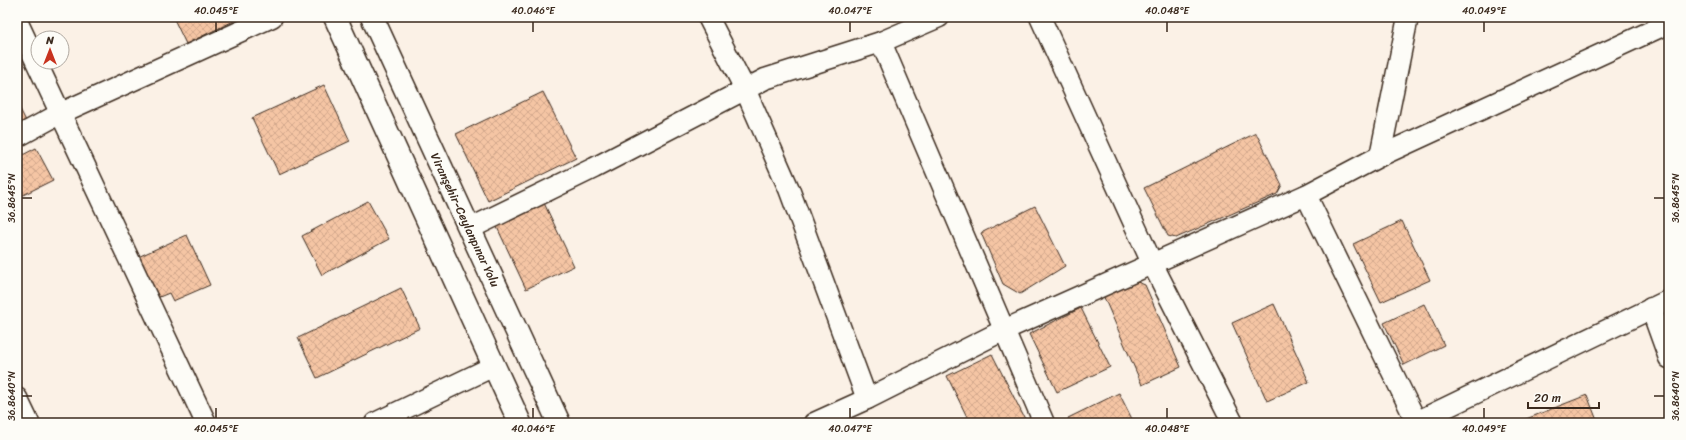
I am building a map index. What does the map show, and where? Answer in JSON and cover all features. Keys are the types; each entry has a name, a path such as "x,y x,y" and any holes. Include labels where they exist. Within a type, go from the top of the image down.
{"main road":[{"path":"335,17 520,423"},
{"name":"Viranşehir-Ceylanpınar Yolu","path":"372,17 559,423"}],"street":[{"path":"17,137 61,113 272,17"},
{"path":"708,17 744,88 789,189 867,400"},
{"path":"469,229 594,168 744,88 765,79 881,42 939,17"},
{"path":"1040,17 1152,263 1233,423"},
{"path":"1380,156 1408,17"},
{"path":"17,21 206,423"},
{"path":"814,423 867,400 1004,330 1306,195 1380,156 1669,23"},
{"path":"881,42 1044,423"},
{"path":"1306,195 1416,423 1669,300"},
{"path":"1651,308 1669,358"},
{"path":"375,423 494,366"},
{"path":"17,398 30,423"}],"building":[{"path":"173,17 242,17 186,44"},
{"path":"324,85 350,141 279,174 252,118"},
{"path":"543,92 576,158 488,201 456,134"},
{"path":"17,103 27,123 17,128"},
{"path":"1256,133 1282,185 1277,194 1176,238 1168,236 1144,188"},
{"path":"36,148 53,180 17,198 17,158"},
{"path":"368,201 389,239 322,275 302,236"},
{"path":"544,203 574,266 526,289 496,225"},
{"path":"1035,206 1065,266 1020,294 1003,284 981,233"},
{"path":"1402,221 1430,280 1381,302 1353,244"},
{"path":"187,235 210,285 173,301 169,293 157,298 138,257"},
{"path":"1135,281 1145,285 1181,367 1142,385 1103,295"},
{"path":"401,288 420,328 317,378 298,338"},
{"path":"1274,304 1309,382 1267,401 1232,323"},
{"path":"1424,304 1444,345 1404,365 1384,323"},
{"path":"1081,308 1110,367 1057,392 1029,334"},
{"path":"992,354 1027,423 970,423 947,376"},
{"path":"1119,393 1134,423 1070,423 1068,418"},
{"path":"1587,395 1598,423 1516,423"},
{"path":"424,420 425,423 416,423"}]}
